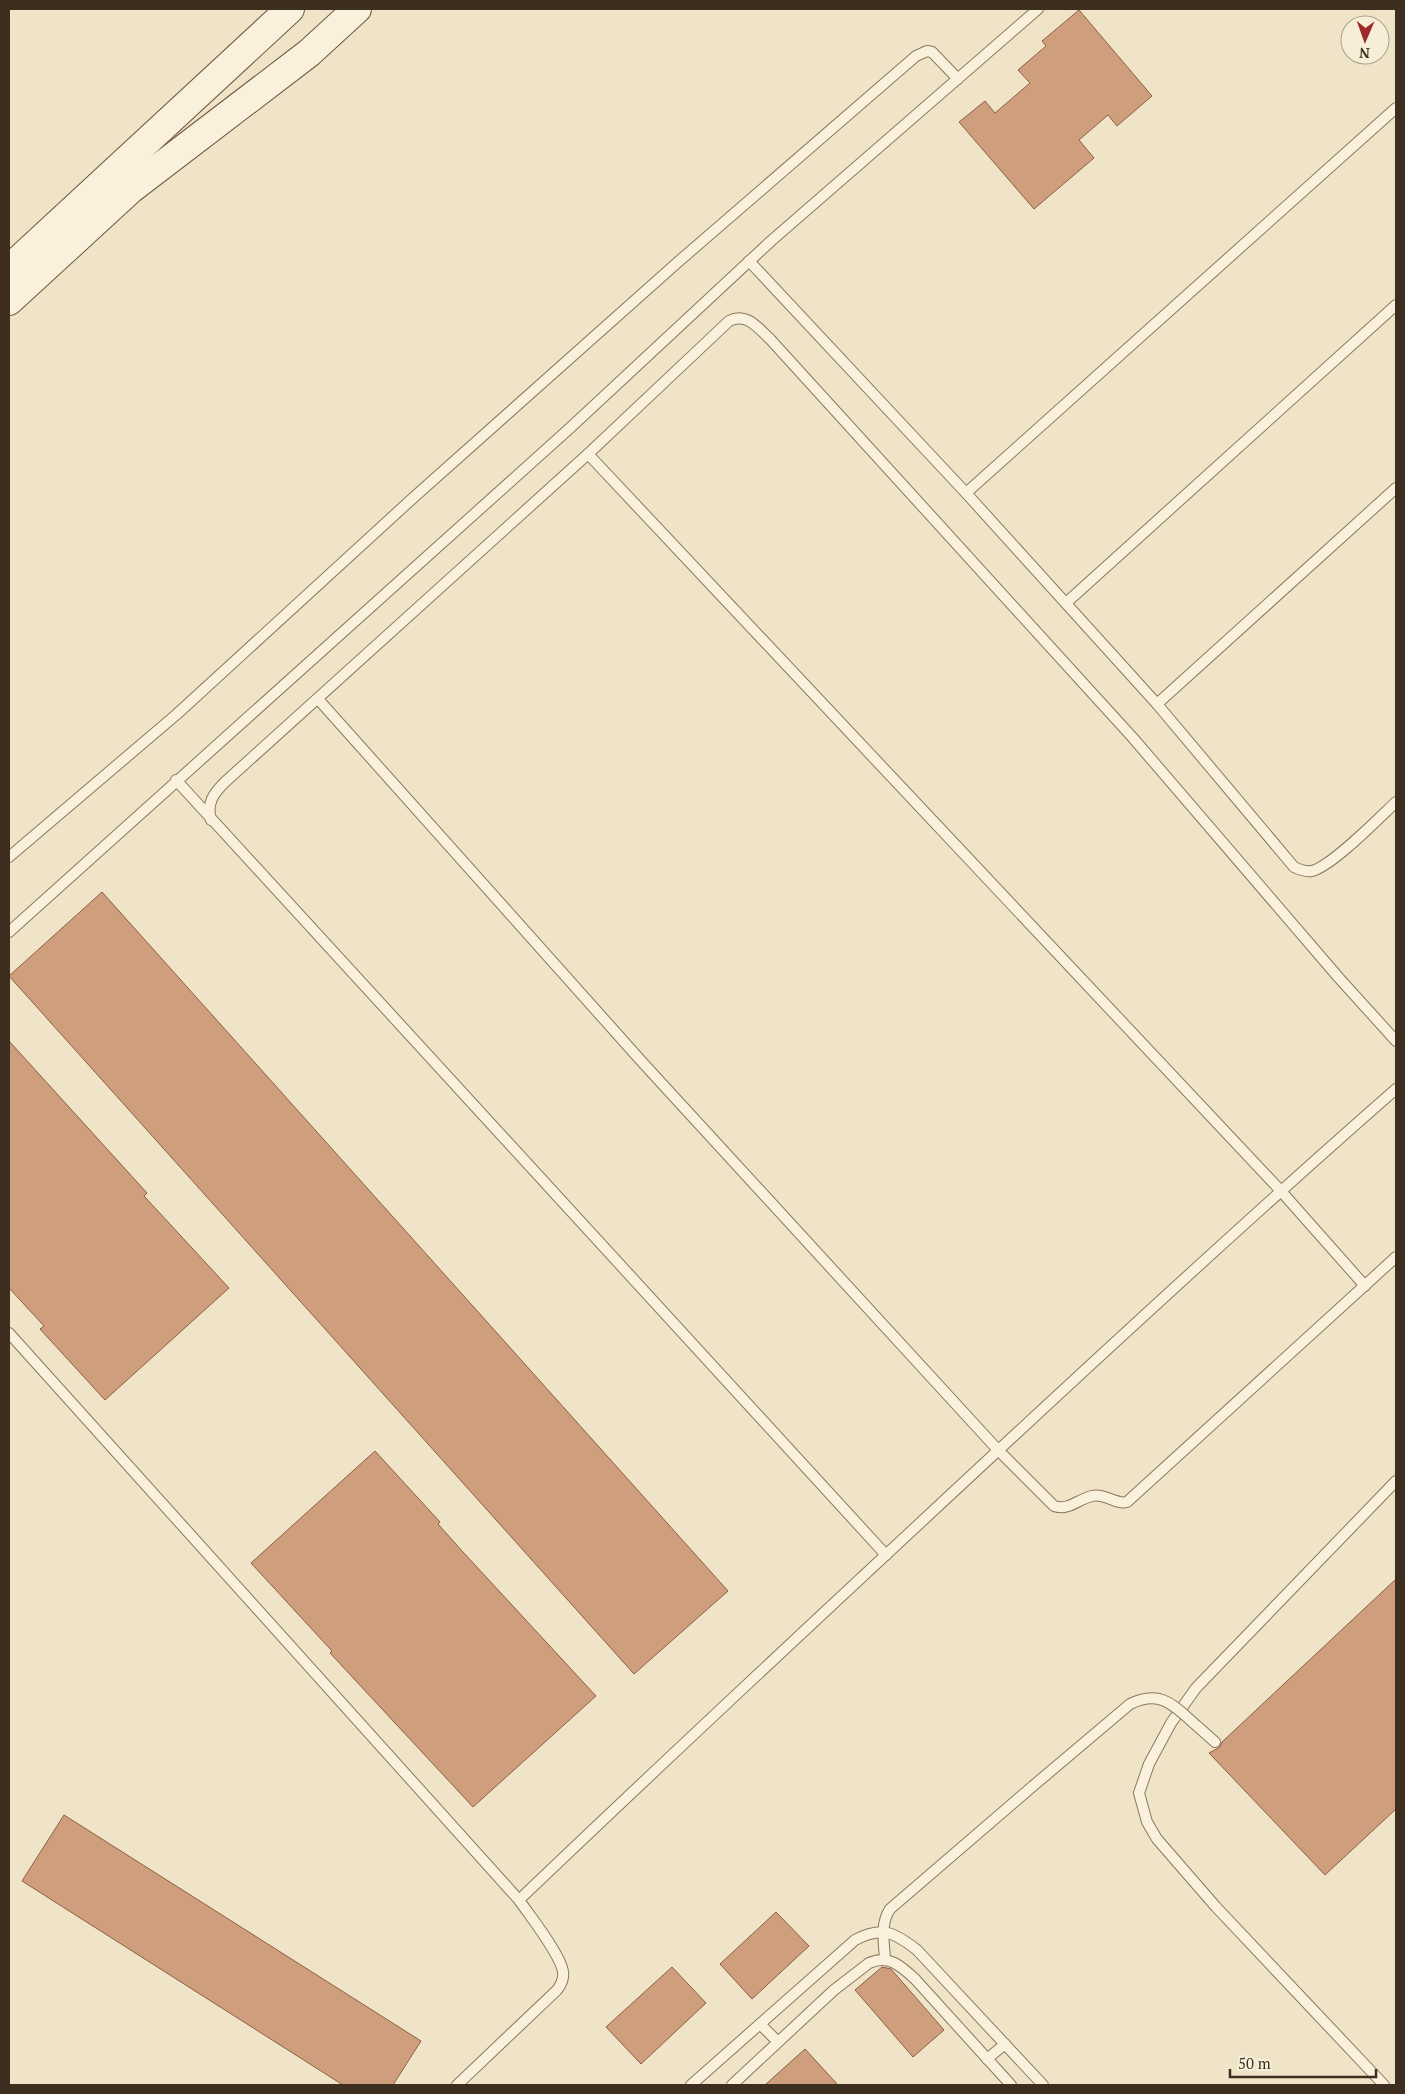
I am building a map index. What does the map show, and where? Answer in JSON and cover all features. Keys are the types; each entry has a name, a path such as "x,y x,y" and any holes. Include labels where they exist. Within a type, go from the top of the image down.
{"street":[{"path":"9,269 290,9"},
{"path":"9,301 131,188 309,53 357,9"}],"lane":[{"path":"9,932 570,428 749,261 1038,9"},
{"path":"9,857 177,714 420,491 671,268 916,56 927,51 932,52 958,79"},
{"path":"966,493 1396,108"},
{"path":"749,261 966,493 1157,704 1294,867 1301,871 1310,871 1328,863 1396,802"},
{"path":"1066,603 1396,305"},
{"path":"211,820 209,812 210,802 217,790 588,454 729,320 742,318 753,323 1133,738 1339,978 1396,1041"},
{"path":"588,454 1280,1190 1364,1286"},
{"path":"1157,704 1396,488"},
{"path":"318,699 643,1063 998,1450 1054,1506 1064,1508 1096,1495 1126,1503 1396,1258"},
{"path":"176,780 886,1555"},
{"path":"519,1900 708,1719 998,1450 1280,1190 1396,1089"},
{"path":"9,1333 519,1900 555,1953 563,1970 562,1984 552,1997 457,2085"},
{"path":"1384,2085 1216,1906 1156,1839 1142,1808 1139,1793 1149,1764 1171,1723 1196,1688 1396,1481"},
{"path":"885,1959 885,1917 890,1909 1130,1704 1142,1698 1151,1697 1166,1700 1214,1742"},
{"path":"691,2085 855,1940 867,1934 884,1932 896,1936 917,1950 1043,2085"},
{"path":"732,2085 834,1990 875,1960 885,1959 900,1965 915,1979 1011,2085"},
{"path":"760,2024 778,2042"},
{"path":"987,2060 1005,2044"}],"building":[{"path":"1079,10 1152,96 1117,126 1108,115 1079,140 1094,158 1034,209 959,122 985,101 995,113 1030,83 1018,70 1046,46 1042,41"},
{"path":"102,892 728,1591 634,1674 9,976"},
{"path":"9,1041 147,1193 144,1196 229,1288 105,1400 40,1329 44,1326 9,1288"},
{"path":"375,1451 440,1522 438,1524 463,1552 596,1696 473,1807 330,1653 332,1651 251,1563"},
{"path":"1396,1579 1396,1809 1325,1875 1209,1753 1220,1747 1222,1742"},
{"path":"64,1815 421,2041 393,2085 343,2085 22,1881"},
{"path":"776,1912 809,1946 752,1999 720,1964"},
{"path":"672,1967 706,2003 641,2064 606,2027"},
{"path":"882,1967 891,1969 944,2030 913,2057 855,1990"},
{"path":"805,2049 838,2085 765,2085"}]}
